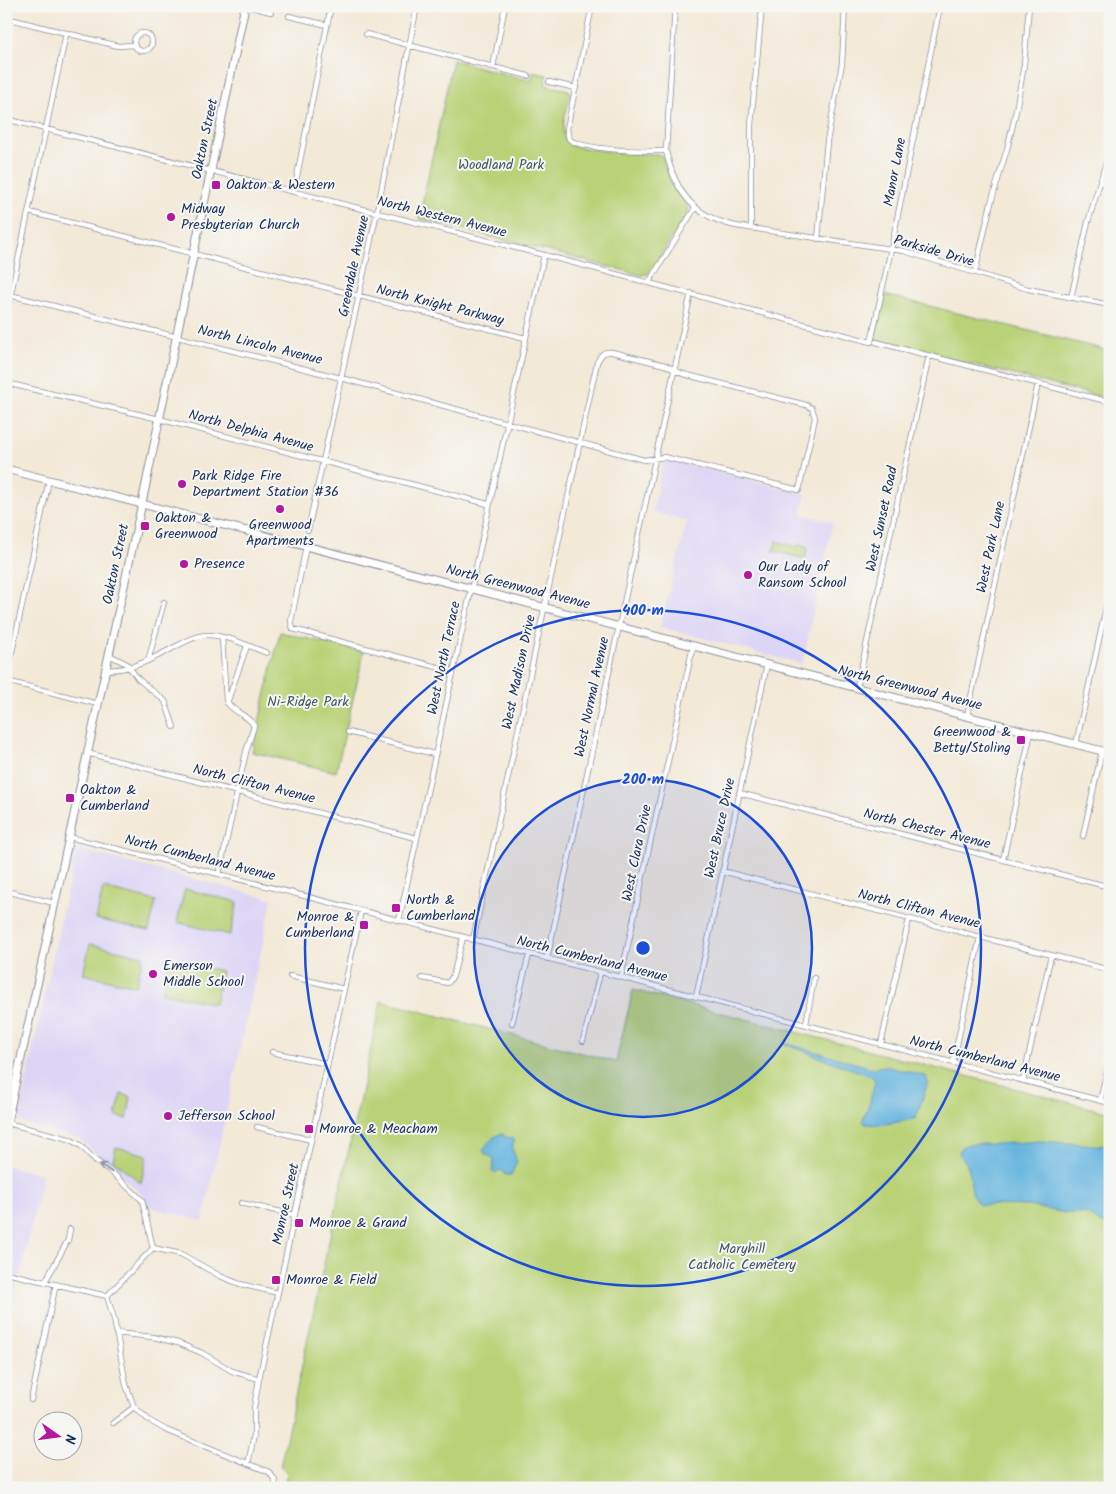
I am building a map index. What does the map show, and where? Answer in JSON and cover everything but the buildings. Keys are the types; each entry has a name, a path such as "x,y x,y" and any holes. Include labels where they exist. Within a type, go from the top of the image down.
{"main road":[{"name":"Oakton Street","path":"7,1125 142,503 246,6"},
{"name":"North Greenwood Avenue","path":"6,469 1106,752"}],"street":[{"path":"246,6 270,12"},
{"path":"294,191 331,6"},
{"name":"Greendale Avenue","path":"308,530 377,212 417,6"},
{"path":"493,67 505,6"},
{"path":"592,6 568,129 569,139 576,143 598,147 630,151 666,152"},
{"name":"Parkside Drive","path":"675,6 666,152 674,180 685,197 705,215 720,222 751,228 912,253 1028,289 1110,304"},
{"path":"751,228 751,125 762,6"},
{"path":"818,239 828,141 842,64 845,6"},
{"name":"Manor Lane","path":"874,342 940,6"},
{"path":"975,274 990,203 1007,150 1015,116 1024,66 1030,6"},
{"path":"288,16 327,25"},
{"path":"6,18 118,46 134,45 140,51 146,50 152,44 146,34 138,35 134,39 134,45"},
{"path":"6,317 8,294 29,212 66,34"},
{"path":"366,34 528,76"},
{"path":"549,82 576,88"},
{"name":"North Western Avenue","path":"6,119 544,254 874,342 1110,402"},
{"path":"1071,298 1088,222 1110,149"},
{"path":"649,282 696,208"},
{"name":"North Knight Parkway","path":"29,212 525,338"},
{"name":"West North Terrace","path":"399,921 488,504 544,254"},
{"name":"West Normal Avenue","path":"547,959 691,293"},
{"name":"North Lincoln Avenue","path":"8,294 341,378 644,460 664,457 799,490 815,418 812,408 674,370"},
{"name":"West Madison Drive","path":"473,940 597,362 604,353 612,352 674,370"},
{"name":"West Sunset Road","path":"857,688 929,356"},
{"name":"North Delphia Avenue","path":"6,383 159,419 488,504"},
{"name":"West Park Lane","path":"967,716 1038,384"},
{"path":"49,480 6,680 98,704"},
{"path":"306,546 290,620 292,627 298,631 452,671"},
{"path":"1076,744 1110,590"},
{"path":"148,661 164,602"},
{"path":"105,670 123,670 148,661 196,637 209,635 267,653"},
{"path":"218,874 246,752 254,726 252,722 231,708 227,703 222,638"},
{"path":"227,703 247,646"},
{"name":"West Clara Drive","path":"621,977 694,646"},
{"path":"108,655 124,662 138,679 165,701 174,727"},
{"name":"West Bruce Drive","path":"696,997 767,664"},
{"path":"348,732 434,754"},
{"path":"1003,860 1031,732"},
{"path":"1083,836 1106,752"},
{"name":"North Clifton Avenue","path":"87,753 416,838"},
{"name":"North Chester Avenue","path":"739,793 1110,887"},
{"name":"North Cumberland Avenue","path":"69,837 1110,1103"},
{"name":"North Clifton Avenue","path":"722,871 1110,970"},
{"path":"6,891 54,903"},
{"name":"Monroe Street","path":"248,1464 253,1441 254,1408 361,911"},
{"path":"881,1044 909,919"},
{"path":"953,1063 980,937"},
{"path":"422,978 448,983 453,976 463,938"},
{"path":"512,1023 529,955"},
{"path":"1023,1081 1051,955"},
{"path":"583,1041 600,972"},
{"path":"290,976 344,989"},
{"path":"806,1024 814,978"},
{"path":"272,1052 327,1064"},
{"path":"1100,1101 1110,1058"},
{"path":"6,1082 16,1084"},
{"path":"7,1125 75,1142 124,1183 142,1200 153,1248"},
{"path":"257,1127 311,1140"},
{"path":"241,1202 295,1215"},
{"path":"45,1282 68,1240 70,1229"},
{"path":"153,1248 181,1254 220,1276 240,1284 278,1293"},
{"path":"108,1296 153,1248"},
{"path":"6,1273 108,1296"},
{"path":"30,1400 56,1284"},
{"path":"108,1296 126,1385 134,1408 150,1421 166,1430 269,1472 275,1480 276,1488"},
{"path":"116,1333 153,1336 178,1343 202,1353 232,1371 260,1379"},
{"path":"113,1423 134,1408"}],"shaded area":[{"name":"Our Lady of Ransom School","path":"670,460 806,494 801,514 833,522 802,664 660,627 687,521 652,512 663,464"},
{"name":"Emerson Middle School","path":"76,849 272,899 203,1221 149,1207 142,1194 78,1138 25,1124 18,1119"},
{"path":"6,1166 43,1174 8,1325 6,1325"}],"green space":[{"name":"Woodland Park","path":"453,60 531,81 533,72 547,75 545,85 569,90 570,96 564,130 567,142 572,146 618,153 657,154 662,156 671,183 689,208 688,213 648,274 641,275 419,218"},
{"path":"885,295 1110,351 1110,399 875,340"},
{"path":"776,541 798,547 799,544 808,547 805,559 774,551"},
{"name":"Ni-Ridge Park","path":"280,632 364,652 336,772 252,752"},
{"path":"103,888 156,901 149,931 96,919"},
{"path":"185,889 238,902 230,935 177,922"},
{"path":"90,944 143,956 136,986 83,974"},
{"path":"169,960 222,971 215,1004 162,993"},
{"name":"Maryhill Catholic Cemetery","path":"633,990 1110,1113 1110,1488 284,1488 287,1472 280,1467 381,1001 616,1062"},
{"path":"121,1094 131,1097 127,1119 116,1116"},
{"path":"116,1147 147,1155 141,1183 113,1160"}],"water":[{"path":"785,1043 872,1068 884,1066 926,1076 928,1082 916,1118 879,1125 865,1124 863,1120 875,1081 873,1077"},
{"path":"500,1134 512,1138 514,1141 512,1148 517,1162 511,1175 505,1175 500,1170 495,1173 492,1172 494,1161 483,1150 493,1138"},
{"path":"1041,1141 1110,1147 1110,1226 1081,1213 1065,1213 1029,1206 980,1205 976,1202 972,1193 968,1167 959,1153 961,1147 969,1144"}],"place":[{"name":"Oakton & Western","path":"216,185"},
{"name":"Midway Presbyterian Church","path":"171,217"},
{"name":"Park Ridge Fire Department Station #36","path":"182,484"},
{"name":"Greenwood Apartments","path":"280,509"},
{"name":"Oakton & Greenwood","path":"145,526"},
{"name":"Presence","path":"184,564"},
{"name":"Our Lady of Ransom School","path":"748,575"},
{"name":"Greenwood & Betty/Stoling","path":"1021,740"},
{"name":"Oakton & Cumberland","path":"70,798"},
{"name":"North & Cumberland","path":"396,908"},
{"name":"Monroe & Cumberland","path":"364,925"},
{"name":"Emerson Middle School","path":"153,974"},
{"name":"Jefferson School","path":"168,1116"},
{"name":"Monroe & Meacham","path":"309,1129"},
{"name":"Monroe & Grand","path":"299,1223"},
{"name":"Monroe & Field","path":"276,1280"}]}
